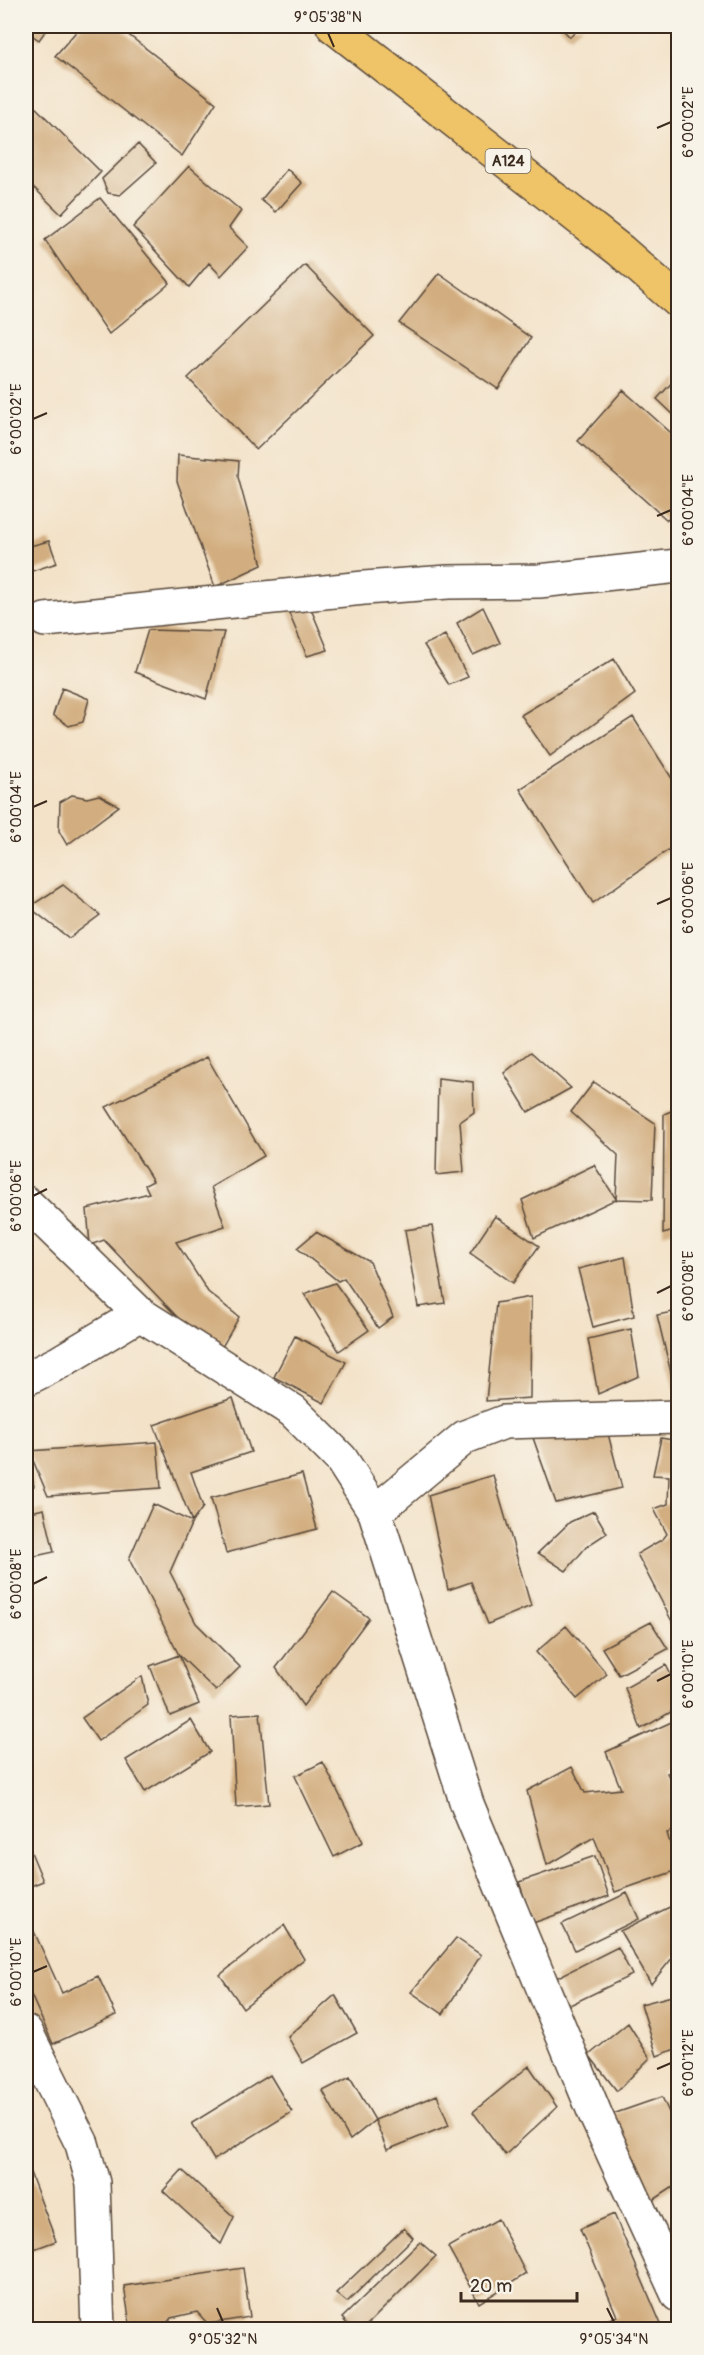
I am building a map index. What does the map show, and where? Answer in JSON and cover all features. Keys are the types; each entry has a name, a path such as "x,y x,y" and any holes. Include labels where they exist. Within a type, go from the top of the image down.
{"highway":[{"name":"A124","path":"333,26 603,236 678,301"}],"street":[{"path":"45,620 364,588 448,582 539,581 678,566"},
{"path":"26,1203 140,1314 293,1411 341,1459 375,1512 468,1804 596,2116 678,2295"},
{"path":"26,1378 60,1362 140,1314"},
{"path":"375,1512 465,1437 504,1422 678,1418"},
{"path":"26,2032 82,2144 93,2183 99,2330"}],"building":[{"path":"26,26 49,26 39,40 26,31"},
{"path":"81,26 117,26 216,103 182,156 55,56"},
{"path":"559,26 582,26 570,37"},
{"path":"26,98 101,172 61,214 26,180"},
{"path":"138,144 156,163 120,195 108,193 102,179"},
{"path":"189,166 241,211 229,228 248,247 221,276 209,263 189,287 133,227"},
{"path":"287,169 302,183 276,212 261,200"},
{"path":"100,198 170,283 109,334 45,240"},
{"path":"305,265 374,336 256,450 188,378"},
{"path":"439,273 531,338 498,389 399,323"},
{"path":"678,376 678,419 657,399"},
{"path":"623,390 678,439 678,507 667,520 578,441"},
{"path":"178,455 239,461 238,477 262,565 215,587 177,481"},
{"path":"49,541 57,563 26,573 26,547"},
{"path":"483,607 500,643 473,655 457,623"},
{"path":"311,609 328,650 307,656 288,611"},
{"path":"148,630 224,632 206,699 135,672"},
{"path":"445,635 468,677 449,685 424,645"},
{"path":"614,659 635,694 550,756 521,715"},
{"path":"62,688 89,699 83,722 69,726 53,715"},
{"path":"633,717 678,788 678,843 593,903 520,789"},
{"path":"72,795 87,798 99,795 119,806 67,845 59,831 60,802"},
{"path":"63,885 100,915 69,938 29,907"},
{"path":"531,1052 571,1088 528,1112 504,1073"},
{"path":"207,1057 264,1156 211,1187 225,1226 176,1242 208,1292 239,1317 222,1347 182,1322 104,1240 90,1245 87,1209 149,1193 145,1185 153,1181 106,1107"},
{"path":"438,1078 473,1082 474,1112 460,1122 464,1172 436,1175"},
{"path":"594,1082 655,1123 652,1200 616,1199 618,1155 571,1112"},
{"path":"678,1108 678,1230 663,1234 664,1114"},
{"path":"594,1165 616,1199 534,1238 522,1200"},
{"path":"495,1216 539,1246 513,1283 470,1253"},
{"path":"432,1226 445,1303 418,1307 405,1230"},
{"path":"316,1232 370,1262 393,1317 378,1328 344,1278 338,1281 297,1248"},
{"path":"625,1257 634,1316 593,1327 578,1269"},
{"path":"335,1283 369,1330 339,1351 304,1294"},
{"path":"531,1297 530,1398 486,1401 496,1303"},
{"path":"678,1311 678,1402 657,1315"},
{"path":"631,1329 639,1376 598,1394 588,1339"},
{"path":"295,1336 346,1362 324,1403 274,1377"},
{"path":"233,1398 251,1452 191,1472 203,1507 192,1522 154,1425"},
{"path":"605,1422 622,1488 556,1503 531,1432"},
{"path":"661,1438 678,1441 678,1633 637,1554 663,1539 667,1534 654,1509 668,1504 669,1476 653,1475"},
{"path":"157,1442 161,1488 48,1496 29,1451"},
{"path":"26,1458 34,1486 26,1488"},
{"path":"302,1474 317,1529 226,1553 211,1498"},
{"path":"493,1475 531,1606 488,1624 471,1582 448,1590 428,1495"},
{"path":"153,1504 192,1522 170,1572 196,1623 240,1667 216,1691 179,1655 129,1559"},
{"path":"44,1509 54,1552 26,1558 26,1513"},
{"path":"594,1511 607,1533 587,1546 566,1571 538,1553 570,1522"},
{"path":"333,1592 369,1618 303,1706 276,1668"},
{"path":"651,1622 668,1649 619,1675 602,1648"},
{"path":"566,1626 607,1674 577,1699 536,1652"},
{"path":"179,1655 199,1704 170,1716 150,1666"},
{"path":"666,1665 678,1689 678,1708 641,1729 625,1688"},
{"path":"142,1676 148,1705 98,1741 82,1718"},
{"path":"260,1713 269,1804 236,1807 231,1715"},
{"path":"678,1719 678,1768 667,1773 678,1794 678,1830 667,1833 678,1870 615,1892 594,1837 547,1865 527,1791 572,1767 585,1793 621,1789 606,1752"},
{"path":"191,1720 210,1752 145,1792 126,1760"},
{"path":"323,1762 363,1842 334,1857 295,1776"},
{"path":"26,1840 43,1881 26,1888"},
{"path":"595,1856 609,1896 533,1923 519,1882"},
{"path":"627,1893 639,1919 575,1950 562,1924"},
{"path":"678,1903 678,1951 651,1984 620,1931"},
{"path":"26,1914 62,1993 98,1976 116,2015 53,2044 26,1984"},
{"path":"284,1925 304,1959 243,2008 220,1975"},
{"path":"456,1938 481,1955 443,2014 411,1992"},
{"path":"618,1947 632,1975 570,2005 556,1978"},
{"path":"335,1995 357,2033 303,2063 288,2037"},
{"path":"676,1995 678,2000 678,2048 657,2056 641,2004"},
{"path":"628,2023 650,2058 617,2091 589,2055"},
{"path":"529,2066 557,2107 505,2155 473,2112"},
{"path":"270,2075 292,2112 214,2160 192,2123"},
{"path":"350,2077 375,2120 350,2140 323,2091"},
{"path":"437,2095 449,2125 387,2150 375,2120"},
{"path":"662,2097 678,2132 678,2184 649,2203 613,2114"},
{"path":"26,2162 56,2241 26,2252"},
{"path":"182,2170 234,2217 221,2244 163,2191"},
{"path":"614,2214 663,2329 585,2329 617,2316 580,2229"},
{"path":"498,2219 526,2274 479,2303 448,2247"},
{"path":"404,2228 413,2238 347,2302 336,2293"},
{"path":"420,2242 436,2256 362,2330 353,2330 342,2318"},
{"path":"243,2268 250,2317 208,2324 197,2312 171,2318 161,2330 131,2330 124,2286"}]}
